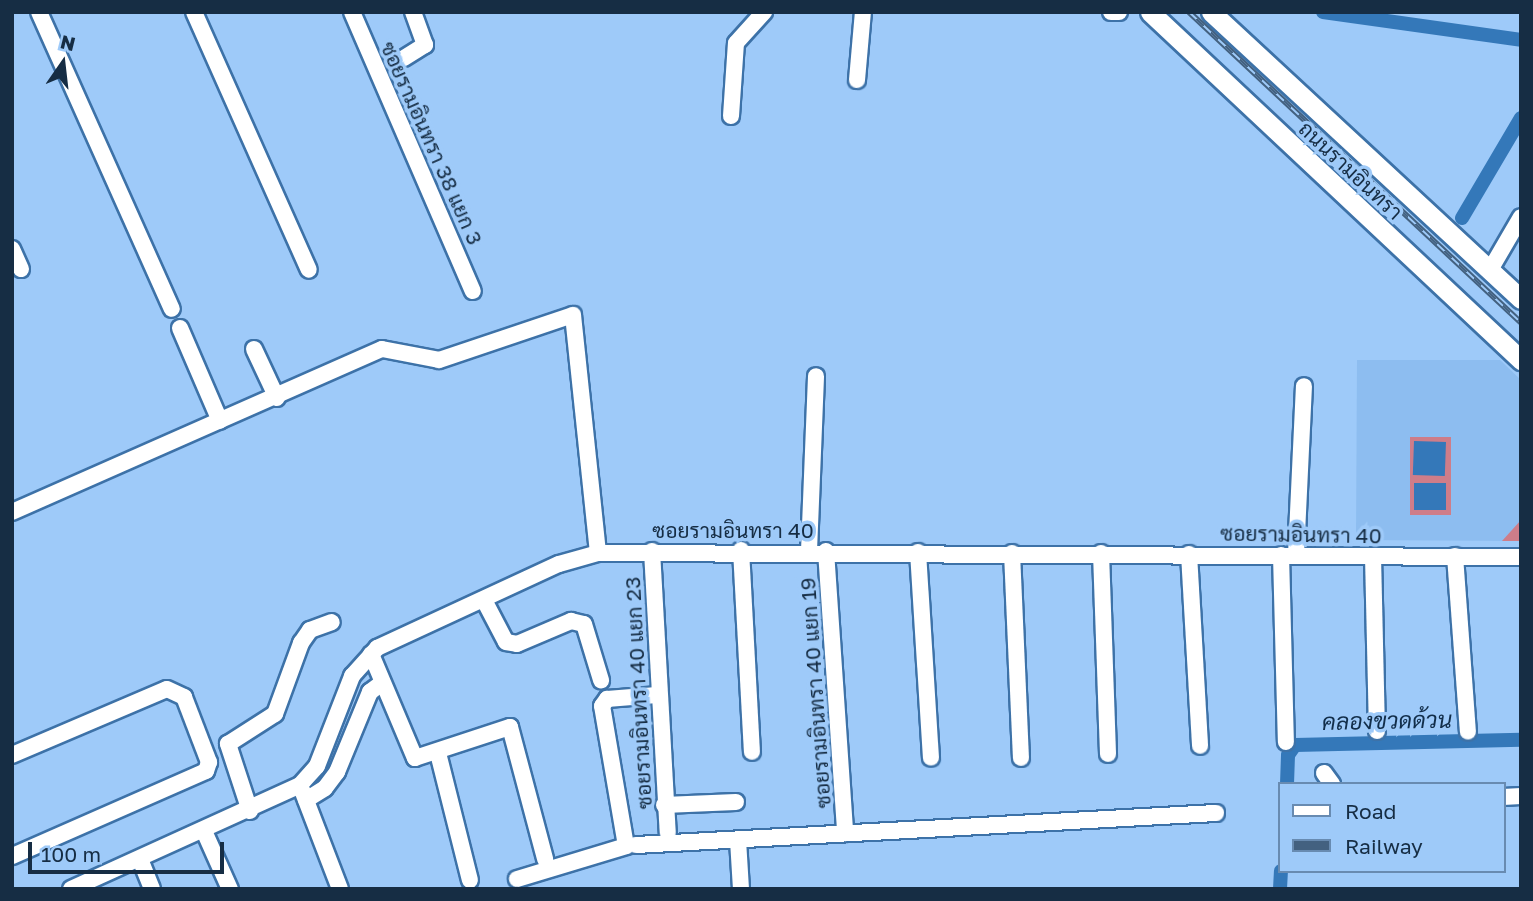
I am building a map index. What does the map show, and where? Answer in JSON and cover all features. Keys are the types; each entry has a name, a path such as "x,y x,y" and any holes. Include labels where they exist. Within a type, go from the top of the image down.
{"main road":[{"name":"ถนนรามอินทรา","path":"1150,12 1521,360"},
{"name":"ถนนรามอินทรา","path":"1212,12 1521,299"}],"street":[{"path":"39,12 172,309"},
{"path":"194,12 309,270"},
{"name":"ซอยรามอินทรา 38 แยก 3","path":"352,12 473,290"},
{"path":"404,58 425,45 414,12"},
{"path":"731,116 736,43 764,12"},
{"path":"857,80 863,12"},
{"path":"1111,12 1119,12"},
{"path":"1490,270 1521,217"},
{"path":"12,248 21,269"},
{"path":"12,512 277,398 382,349 439,360 573,314 598,553"},
{"path":"180,328 220,421"},
{"path":"254,349 277,398"},
{"path":"809,551 816,376"},
{"path":"1286,743 1288,555 1304,386"},
{"path":"741,550 752,752"},
{"name":"ซอยรามอินทรา 40","path":"71,889 250,811 300,785 317,766 352,676 371,654 559,564 598,553 741,550 1521,557"},
{"name":"ซอยรามอินทรา 40 แยก 23","path":"652,551 657,695 668,833"},
{"name":"ซอยรามอินทรา 40 แยก 19","path":"827,551 845,833"},
{"path":"918,552 932,758"},
{"path":"1012,552 1021,758"},
{"path":"1101,553 1108,754"},
{"path":"1189,554 1200,746"},
{"path":"1373,556 1377,731"},
{"path":"1455,556 1468,732"},
{"path":"484,600 506,642 517,643 571,621 584,624 601,680"},
{"path":"250,811 228,744 275,714 301,643 310,630 332,622"},
{"path":"371,654 415,758 438,753 510,727 545,859"},
{"path":"306,800 325,788 337,772 370,692 382,683"},
{"path":"12,755 167,689 184,697 209,762 206,771 12,856"},
{"path":"517,879 626,846 603,706 607,699 657,695"},
{"path":"438,753 470,880"},
{"path":"300,785 340,889"},
{"path":"664,805 736,802"},
{"path":"636,845 1216,813"},
{"path":"204,831 230,889"},
{"path":"738,840 741,889"},
{"path":"140,859 152,889"}],"shaded area":[{"path":"1357,360 1500,360 1521,380 1521,541 1356,540"},
{"path":"1410,437 1451,437 1451,515 1410,515"},
{"path":"1414,441 1446,442 1445,476 1413,475"},
{"path":"1414,483 1446,483 1446,510 1414,510"},
{"path":"1521,520 1521,541 1502,541"}],"waterway":[{"path":"1323,12 1521,40"},
{"path":"1462,218 1521,118"},
{"name":"คลองขวดด้วน","path":"1287,782 1288,755 1295,745 1521,740"},
{"name":"คลองขวดด้วน","path":"1280,889 1281,873"}],"railway":[{"path":"1189,12 1521,323"}]}
